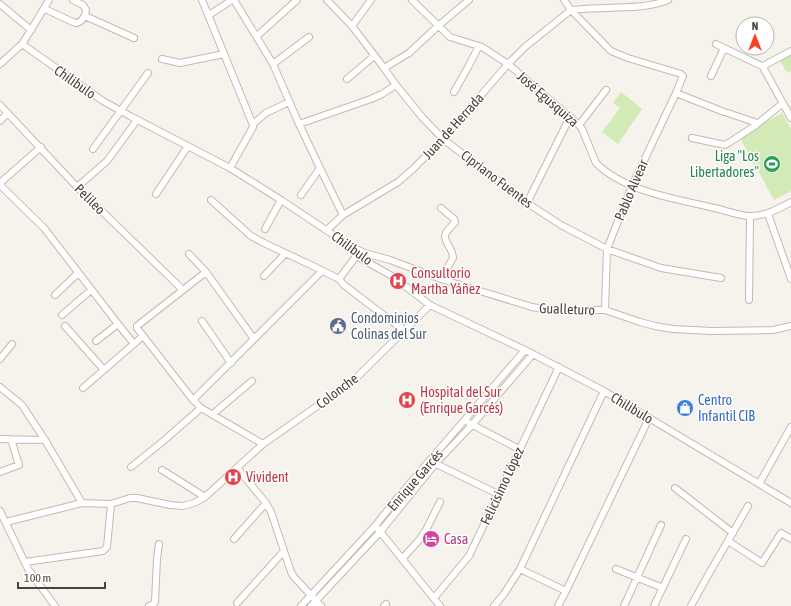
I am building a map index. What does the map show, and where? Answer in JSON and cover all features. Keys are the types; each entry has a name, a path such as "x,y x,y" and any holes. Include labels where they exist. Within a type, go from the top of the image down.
{"street":[{"path":"0,64 22,44 45,9 49,0"},
{"path":"45,9 75,23 80,22 85,16 86,11 84,6 73,0"},
{"path":"202,0 253,124"},
{"path":"209,15 233,0 257,36 273,64 299,124 343,215"},
{"path":"257,36 297,0"},
{"name":"Cipriano Fuentes","path":"327,0 352,26 422,117 444,138 526,203 561,225 607,249 661,268 721,278"},
{"path":"352,26 371,0"},
{"name":"José Egusquiza","path":"412,0 452,38 479,46 508,64 579,124 596,163 612,175 632,186 649,192 750,217 768,214 791,202"},
{"path":"564,0 571,10 634,7 660,3 668,0"},
{"path":"384,68 410,53 466,1"},
{"path":"0,4 32,30"},
{"name":"Juan de Herrada","path":"327,230 343,215 398,182 414,169 444,138 508,64 525,47 571,10"},
{"name":"Pablo Alvear","path":"571,10 611,51 628,58 681,74 683,76 676,94 632,186 607,249 605,310"},
{"path":"85,16 134,38"},
{"path":"273,64 309,37"},
{"name":"Chilibulo","path":"22,44 102,101 230,168 281,200 350,246 353,252 357,255 392,276 430,305 525,350 604,391 791,503"},
{"path":"716,44 764,68 791,118"},
{"path":"454,92 479,46"},
{"path":"711,76 724,48"},
{"path":"764,68 765,65 791,51"},
{"path":"162,59 180,63 224,54"},
{"path":"348,79 374,56"},
{"path":"93,149 148,73"},
{"path":"299,124 371,99 396,85"},
{"path":"579,124 606,90"},
{"path":"676,94 757,123"},
{"path":"230,168 253,127 253,124 266,113 289,102"},
{"path":"692,138 725,145 783,103"},
{"name":"Pelileo","path":"0,105 77,187 183,290"},
{"path":"0,121 8,113"},
{"path":"526,203 570,117"},
{"path":"77,187 107,161 137,120"},
{"path":"156,194 188,146"},
{"path":"41,147 0,184 44,228 134,344"},
{"path":"301,194 320,168"},
{"path":"211,200 251,236 339,279 378,312 404,330"},
{"path":"265,229 281,200"},
{"path":"441,208 452,216 455,222 446,233 445,237 454,258 441,279"},
{"path":"768,214 791,279"},
{"path":"749,300 750,217"},
{"name":"Gualleturo","path":"350,246 365,253 390,260 441,279 532,307 550,310 605,310 645,324 673,329 712,332 773,330 791,326"},
{"path":"189,254 206,272 254,339"},
{"path":"264,276 286,254"},
{"path":"339,279 357,255"},
{"path":"194,400 322,271"},
{"path":"206,272 137,328 201,408 263,444"},
{"path":"54,295 78,273"},
{"path":"62,315 91,290"},
{"name":"Colonche","path":"6,522 82,503 111,504 130,498 182,506 194,503 204,497 263,444 353,381 430,305"},
{"path":"202,321 230,363"},
{"path":"96,341 118,324"},
{"path":"65,326 104,370"},
{"path":"83,388 144,336"},
{"path":"0,359 12,344"},
{"name":"Enrique Garcés","path":"311,606 380,532 465,421 525,350"},
{"name":"Enrique Garcés","path":"301,606 376,526 399,496 472,425 533,354"},
{"name":"Felicísimo López","path":"434,598 469,556 559,367"},
{"path":"213,414 252,381"},
{"path":"0,387 22,405 45,440 82,503"},
{"path":"494,606 504,594 520,569 604,391"},
{"path":"131,467 201,408"},
{"path":"558,606 649,418"},
{"path":"465,421 519,449"},
{"path":"760,484 791,427"},
{"path":"0,439 45,440"},
{"path":"0,472 19,465 11,439"},
{"path":"433,462 498,494"},
{"path":"237,468 266,503 271,512 294,577 321,606"},
{"path":"162,470 204,497"},
{"path":"675,488 733,532"},
{"path":"402,559 420,539 432,521 440,502"},
{"path":"234,539 266,503"},
{"path":"24,562 105,549 107,547 111,504"},
{"path":"691,606 748,506"},
{"path":"0,511 28,569 55,606"},
{"path":"624,606 661,525"},
{"path":"376,526 440,606"},
{"path":"728,541 762,563 781,533 791,539"},
{"path":"654,606 686,539"},
{"path":"148,606 153,605 155,602 159,544"},
{"path":"237,603 284,551"},
{"path":"520,569 566,591"},
{"path":"616,569 663,588"}],"green space":[{"path":"791,54 791,71 787,73 780,61"},
{"path":"621,92 642,109 618,144 602,132 620,108 613,103"},
{"name":"Liga \"Los Libertadores\"","path":"782,113 791,129 791,191 774,200 739,136"}],"place":[{"name":"Liga \"Los Libertadores\"","path":"772,164"},
{"name":"Consultorio Martha Yáñez","path":"398,281"},
{"name":"Condominios Colinas del Sur","path":"338,326"},
{"name":"Hospital del Sur (Enrique Garcés)","path":"407,400"},
{"name":"Centro Infantil CIB","path":"685,408"},
{"name":"Vivident","path":"233,477"},
{"name":"Casa","path":"431,539"}]}
